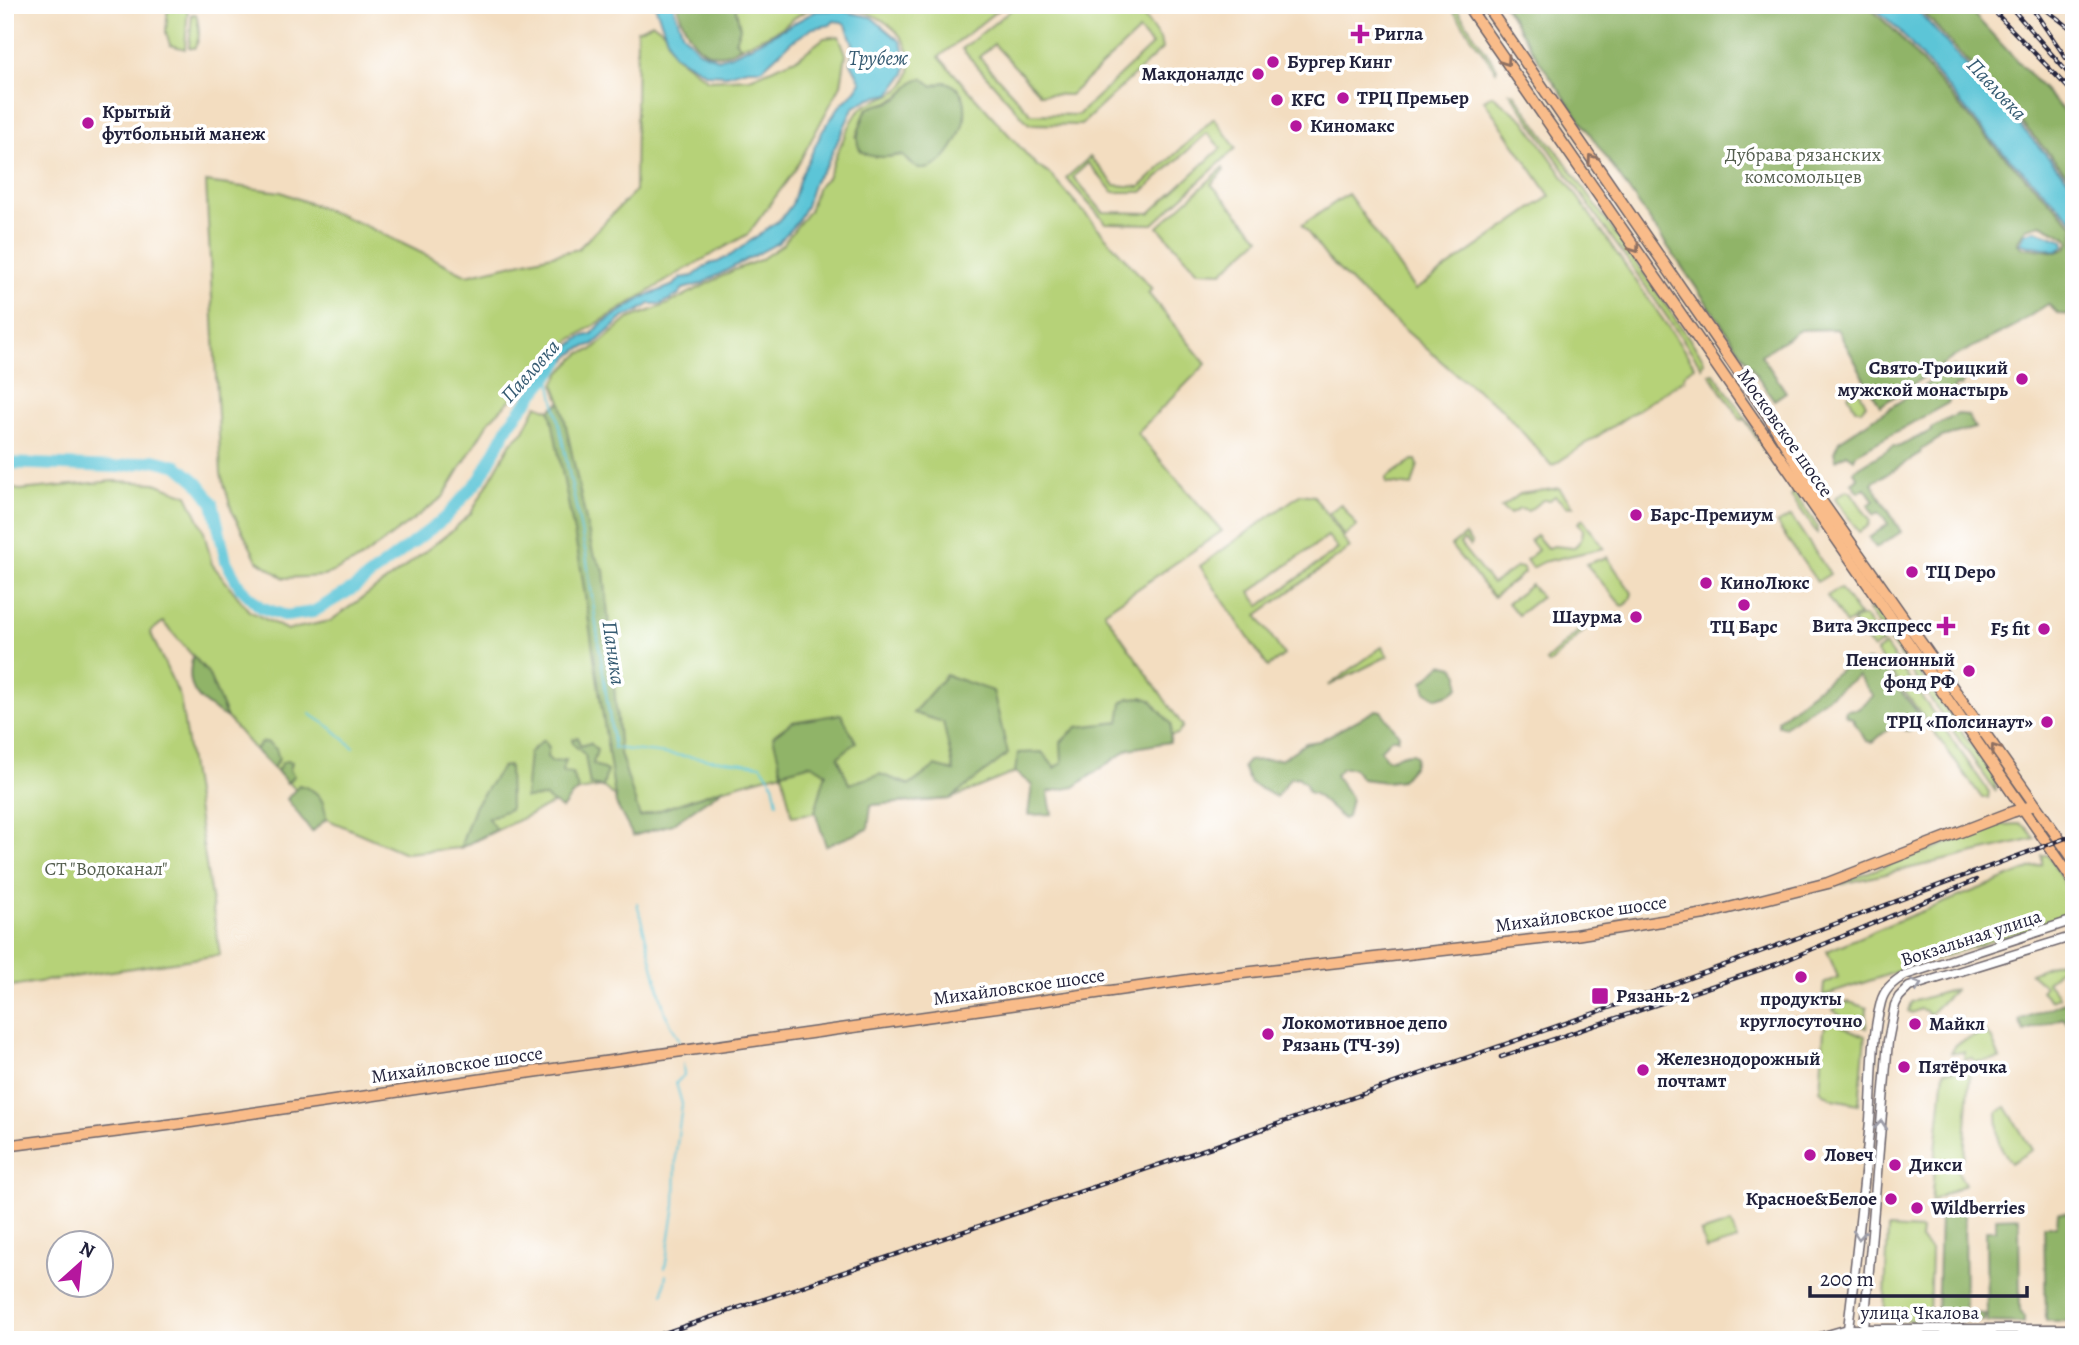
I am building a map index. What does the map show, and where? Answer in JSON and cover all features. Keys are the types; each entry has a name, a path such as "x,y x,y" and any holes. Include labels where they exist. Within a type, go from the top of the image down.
{"main road":[{"name":"Московское шоссе","path":"1467,5 1799,478 2074,860"},
{"name":"Московское шоссе","path":"1486,5 1751,390 1799,478 2074,882"},
{"name":"Михайловское шоссе","path":"5,1146 1225,975 1575,935 1705,914 1828,883 2035,805"}],"street":[{"name":"Вокзальная улица","path":"1848,1329 1881,1001 1896,980 1905,975 2074,920"},
{"name":"Вокзальная улица","path":"1864,1329 1888,1041 1899,997 1909,987 2074,936"},
{"name":"улица Чкалова","path":"1810,1340 1848,1329 2074,1329"}],"green space":[{"path":"168,5 178,9 188,5 185,49 170,45 166,32"},
{"path":"677,5 735,5 740,28 735,41 741,47 725,54 706,52 692,40"},
{"name":"СТ \"Водоканал\"","path":"735,5 1004,5 939,57 1036,165 1051,175 1152,289 1148,293 1206,364 1137,433 1222,531 1104,612 1183,726 1178,734 1136,742 1067,771 1043,761 950,799 871,805 792,816 782,772 640,817 603,787 579,791 460,848 405,853 326,819 255,750 227,718 208,673 163,622 150,632 180,697 220,955 5,987 5,487 20,490 114,481 155,483 187,495 203,528 212,564 249,611 287,630 330,621 396,574 471,513 511,443 524,431 537,405 550,410 561,402 554,384 560,373 581,353 592,350 628,319 668,304 734,270 760,260 782,245 809,211 818,186 827,178 858,112 869,103 896,92 906,83 909,75 910,57 896,31 878,18 856,9 834,6 811,9 774,32 741,47 735,41 739,33","holes":["925,80 933,86 948,83 958,89 965,102 965,119 909,163 902,155 889,157 856,137 867,110 899,96 914,81"]},
{"path":"1017,5 1135,5 1160,39 1162,49 1081,125 1029,124 962,49","holes":["1139,31 1152,45 1078,115 1031,114 979,57 994,44 1040,94 1070,95"]},
{"path":"1449,5 1454,5 1497,68 1496,71"},
{"name":"Дубрава рязанских комсомольцев","path":"1504,5 1867,5 1896,32 1994,146 2074,225 2074,315 2058,314 2048,304 2013,327 1957,355 1880,406 1837,329 1800,330 1761,355 1786,392 1774,400 1538,59","holes":["2041,224 2066,237 2070,242 2065,249 2057,252 2022,247 2018,244 2026,228"]},
{"path":"1917,5 1965,5 2074,122 2074,182"},
{"path":"192,14 196,14 199,27 196,45 189,48"},
{"path":"653,23 664,31 673,54 708,80 750,78 798,58 824,38 839,36 846,54 841,85 795,170 748,234 572,339 489,421 443,497 359,560 324,576 284,578 257,560 232,511 221,474 206,182 281,192 364,225 467,275 578,249 635,191 637,30"},
{"path":"922,78 933,86 948,83 962,94 964,119 960,133 945,158 935,166 921,169 902,155 885,157 865,154 860,149 858,136 867,109 895,100"},
{"path":"1510,92 1514,93 1561,156 1703,358 1702,367"},
{"path":"1492,95 1525,121 1695,366 1685,373 1683,380 1552,466 1501,408 1457,375 1360,291 1328,259 1302,225 1348,194 1415,290 1550,196 1484,100"},
{"path":"1214,118 1236,148 1153,224 1106,223 1066,178 1090,157 1115,185 1140,187","holes":["1207,133 1221,148 1150,213 1103,212 1073,177 1088,163 1113,192 1142,192"]},
{"path":"1223,168 1224,171 1211,184 1260,238 1222,272 1198,271 1158,227"},
{"path":"1953,367 1960,371 1963,382 1961,386 1955,386 1948,403 1856,454 1854,459 1847,454 1836,460 1834,452 1839,441"},
{"path":"1714,373 1769,452 1767,454 1710,374"},
{"path":"1858,388 1866,404 1861,410 1855,408 1848,395"},
{"path":"561,402 593,553 604,570 620,753 640,817 725,788 672,824 633,836 616,804 581,569 550,410"},
{"path":"1958,414 1968,415 1975,428 1942,437 1921,450 1920,454 1872,483 1901,532 1876,548 1869,538 1888,524 1879,512 1874,515 1868,505 1874,501 1865,488 1859,492 1852,483 1858,478 1853,471 1894,446 1898,447 1931,431 1931,428"},
{"path":"1416,460 1418,465 1412,486 1386,483 1386,478"},
{"path":"1559,488 1573,506 1567,507 1555,496 1550,500 1543,500 1528,511 1520,509 1510,514 1501,508 1520,494"},
{"path":"1847,490 1870,520 1868,526 1859,532 1835,498"},
{"path":"1793,491 1818,527 1817,533 1791,496"},
{"path":"1301,494 1314,496 1350,548 1257,615 1284,655 1268,667 1200,566","holes":["1328,536 1338,549 1260,606 1250,592"]},
{"path":"1341,504 1357,526 1344,536 1329,513"},
{"path":"1791,516 1830,574 1817,582 1777,524"},
{"path":"1583,519 1604,548 1543,562 1532,568 1526,560 1538,550 1530,540 1536,535 1547,548 1573,548 1582,538 1583,529 1578,523"},
{"path":"1465,535 1472,544 1470,546 1464,540 1460,544 1492,584 1517,567 1523,568 1524,573 1493,597 1451,546"},
{"path":"1607,557 1632,593 1629,601 1622,606 1586,564"},
{"path":"1531,585 1541,597 1518,615 1508,603"},
{"path":"1840,588 1859,615 1846,624 1827,596"},
{"path":"1874,609 1994,777 1996,792 1868,610"},
{"path":"1859,617 1865,617 1883,642 1873,649 1852,622"},
{"path":"1589,621 1591,624 1549,664 1546,661"},
{"path":"1885,645 1989,792 1988,798 1982,798 1876,652"},
{"path":"1382,647 1388,656 1328,686"},
{"path":"193,656 208,673 227,718 202,701 192,687 190,668"},
{"path":"1867,661 1880,664 1917,712 1920,720 1910,731 1894,724 1873,742 1866,741 1852,718 1845,715 1846,710 1858,709 1873,696 1858,676 1784,727 1778,725 1778,720 1850,662 1860,665"},
{"path":"1442,664 1454,667 1459,675 1459,687 1450,694 1437,698 1426,692 1423,682"},
{"path":"946,675 993,691 1008,754 950,799 871,805 868,829 826,846 815,811 826,773 812,764 782,772 773,736 792,722 841,714 856,742 838,757 849,784 880,774 910,785 935,766 954,771 943,722 913,713"},
{"path":"1142,697 1151,700 1171,724 1170,742 1129,749 1074,787 1048,792 1052,814 1028,815 1032,785 1015,772 1018,753 1042,752 1055,768 1062,763 1061,742 1077,727 1119,722 1122,703 1129,698"},
{"path":"1376,710 1381,711 1399,735 1398,739 1392,738 1380,750 1387,759 1413,753 1416,757 1414,765 1401,780 1386,782 1362,779 1353,768 1342,768 1335,775 1351,798 1347,817 1343,819 1315,794 1308,792 1306,784 1298,777 1290,778 1276,797 1250,783 1243,767 1248,761 1282,759 1306,743 1319,741"},
{"path":"578,737 580,746 590,743 597,750 593,764 607,771 603,787 590,785 585,755 573,744 572,739"},
{"path":"543,740 549,747 547,757 552,762 566,760 562,772 572,773 579,791 572,795 562,809 545,797 525,798 529,753"},
{"path":"267,742 276,749 279,759 273,768 255,750 261,743"},
{"path":"286,761 292,762 290,770 294,776 287,783 277,771"},
{"path":"509,766 510,809 488,818 496,830 460,848 474,807 502,767"},
{"path":"299,785 316,793 324,806 326,819 312,832 287,799"},
{"path":"2020,824 2027,828 2035,839 1825,888 1998,825"},
{"path":"2042,855 2048,855 2069,893 2071,909 2068,916 1823,996 1824,984 1838,977 1827,951 2042,864"},
{"path":"2065,959 2067,961 2047,982 2059,997 2050,1000 2041,991 2045,986 2030,973"},
{"path":"1955,989 1929,1015 1920,1009 1912,1013 1908,1011 1911,1002"},
{"path":"2074,998 2074,1024 2070,1026 2063,1018 2024,1032 2019,1020"},
{"path":"1849,1002 1867,1008 1866,1028 1843,1018 1833,1010"},
{"path":"1829,1018 1865,1036 1859,1104 1833,1099 1820,1090 1824,1030"},
{"path":"1985,1032 1992,1039 2000,1059 1975,1062 1973,1058 1964,1059 1964,1052 1951,1053 1956,1044"},
{"path":"1970,1070 1964,1157 1954,1165 1965,1184 1931,1201 1944,1071"},
{"path":"2006,1107 2032,1150 2011,1163 1999,1144 1997,1113"},
{"path":"1964,1208 1965,1313 1985,1314 1984,1321 1937,1321 1940,1216"},
{"path":"2058,1212 2069,1213 2069,1311 2074,1312 2074,1321 2046,1321 2044,1226 2057,1226"},
{"path":"2019,1217 2020,1310 2024,1323 1987,1322 1986,1230 1996,1230 1996,1218"},
{"path":"1731,1223 1737,1240 1706,1250 1701,1233"},
{"path":"1888,1228 1921,1230 1920,1239 1931,1250 1929,1321 1884,1320"},
{"path":"1853,1336 1952,1337 1951,1340 1848,1340"}],"water":[{"name":"Трубеж","path":"655,5 673,5 683,34 699,51 718,59 759,42 816,11 838,10 871,17 900,41 907,58 905,74 890,94 870,98 853,108 826,166 814,181 806,206 797,222 778,243 701,284 683,289 678,295 661,304 650,304 624,317 594,344 579,349 568,358 551,379 549,369 552,361 581,337 592,334 601,324 644,297 674,285 681,278 693,276 709,264 731,255 782,218 792,204 801,175 822,132 861,82 851,63 853,44 846,25 842,22 834,21 830,25 813,28 791,42 762,69 747,69 727,75 707,74 673,54"},
{"name":"Павловка","path":"1871,5 1913,5 2074,186 2074,221 1995,144 1899,30"},
{"path":"2035,230 2064,240 2065,245 2058,251 2020,243 2025,233"}],"waterway":[{"name":"Павловка","path":"5,463 118,467 154,460 178,466 197,482 213,503 226,561 240,587 260,607 286,616 313,612 354,588 445,518 480,479 510,423 560,361"},
{"name":"Паника","path":"549,375 586,555 614,748 761,765 773,783 777,803"},
{"path":"310,714 354,748"},
{"name":"Паника","path":"637,903 665,1013 681,1043"},
{"name":"Паника","path":"665,1268 675,1205 676,1152 682,1104 676,1083 684,1075 683,1064"},
{"name":"Паника","path":"663,1294 666,1275"}],"railway":[{"path":"1988,5 2074,94"},
{"path":"2009,5 2074,80"},
{"path":"2030,5 2066,58"},
{"path":"2040,5 2074,31"},
{"path":"644,1340 1606,1009 2074,835"},
{"path":"1501,1057 1777,964 1976,880"}],"place":[{"name":"Ригла","path":"1360,34"},
{"name":"Бургер Кинг","path":"1273,62"},
{"name":"Макдоналдс","path":"1258,74"},
{"name":"ТРЦ Премьер","path":"1343,98"},
{"name":"KFC","path":"1277,100"},
{"name":"Крытый футбольный манеж","path":"88,123"},
{"name":"Киномакс","path":"1296,126"},
{"name":"Свято-Троицкий мужской монастырь","path":"2022,379"},
{"name":"Барс-Премиум","path":"1636,515"},
{"name":"ТЦ Depo","path":"1912,572"},
{"name":"КиноЛюкс","path":"1706,583"},
{"name":"ТЦ Барс","path":"1744,605"},
{"name":"Шаурма","path":"1636,617"},
{"name":"Вита Экспресс","path":"1946,626"},
{"name":"F5 fit","path":"2044,629"},
{"name":"Пенсионный фонд РФ","path":"1969,671"},
{"name":"ТРЦ «Полсинаут»","path":"2047,722"},
{"name":"продукты круглосуточно","path":"1801,977"},
{"name":"Рязань-2","path":"1600,996"},
{"name":"Майкл","path":"1915,1024"},
{"name":"Локомотивное депо Рязань (ТЧ-39)","path":"1268,1034"},
{"name":"Пятёрочка","path":"1904,1067"},
{"name":"Железнодорожный почтамт","path":"1643,1070"},
{"name":"Ловеч","path":"1810,1155"},
{"name":"Дикси","path":"1895,1165"},
{"name":"Красное&Белое","path":"1891,1199"},
{"name":"Wildberries","path":"1917,1208"}]}
